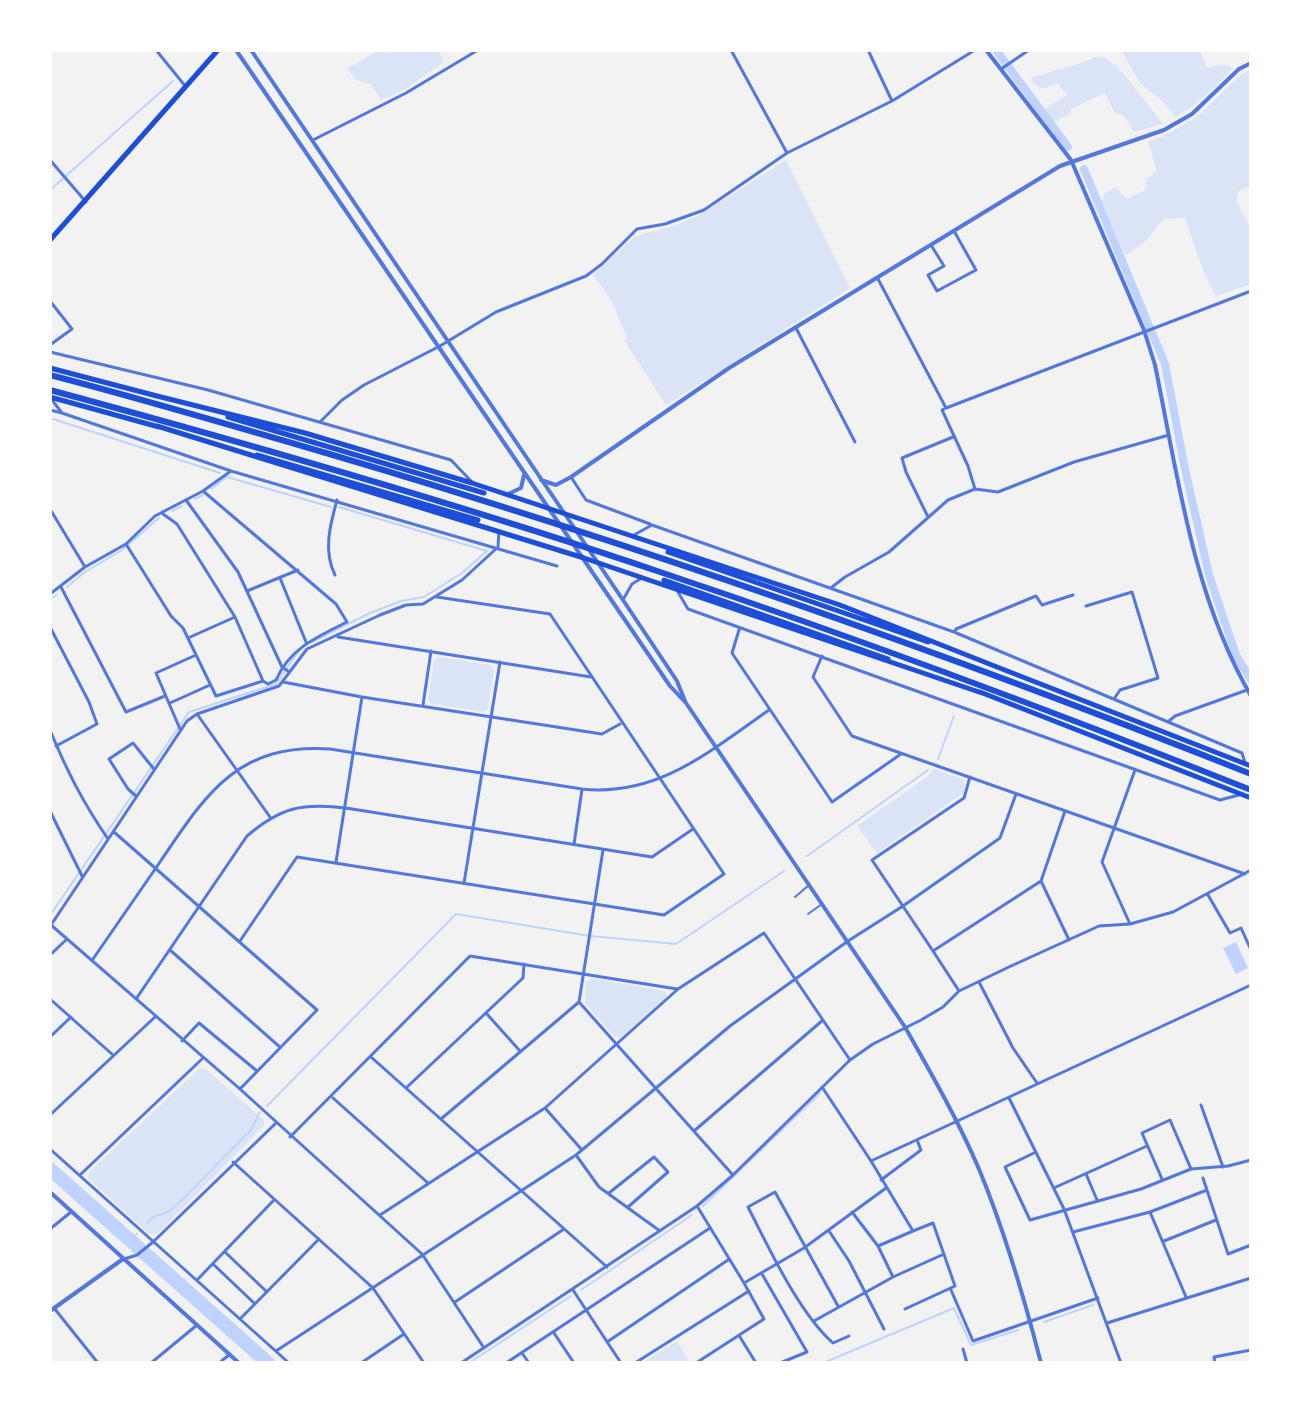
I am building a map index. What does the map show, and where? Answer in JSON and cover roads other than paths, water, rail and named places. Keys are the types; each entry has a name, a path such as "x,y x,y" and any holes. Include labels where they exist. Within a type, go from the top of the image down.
{"highway":[{"path":"50,375 375,468 667,559 1002,677 1251,774"},
{"path":"50,390 383,484 665,573 993,690 1251,790"}],"main road":[{"path":"50,240 216,51"},
{"path":"50,368 305,433 547,507 840,605 1248,764"},
{"path":"157,396 484,493"},
{"path":"50,397 478,520"},
{"path":"157,426 584,558 982,693"},
{"path":"668,552 997,667"},
{"path":"664,580 982,693 1251,798"}],"street":[{"path":"156,50 186,88"},
{"path":"236,50 905,1027 957,1122 995,1211 1041,1363"},
{"path":"251,50 599,563 677,681 686,703"},
{"path":"313,140 406,93 448,65 478,50"},
{"path":"731,50 787,153"},
{"path":"868,50 892,101"},
{"path":"321,421 342,400 364,385 440,346 496,312 586,276 637,229 665,224 704,210 787,153 892,101 975,50"},
{"path":"986,50 1071,160 1144,330 1155,365 1196,559 1212,615 1231,661 1251,696"},
{"path":"1001,69 1029,50"},
{"path":"541,480 556,485 571,477 729,368 1071,160 1164,130 1181,121 1239,69 1251,63"},
{"path":"51,164 86,202"},
{"path":"931,245 944,266 928,275 937,291 976,270 954,231"},
{"path":"878,278 946,408"},
{"path":"975,489 968,466 942,410 1251,291"},
{"path":"50,301 72,329 50,345"},
{"path":"795,328 855,442"},
{"path":"50,352 208,390 451,460 472,483"},
{"path":"50,397 62,413"},
{"path":"50,410 231,471 557,566"},
{"path":"832,587 889,552 948,500 975,489 998,492 1074,462 1169,435"},
{"path":"928,517 902,458 954,437"},
{"path":"50,594 85,567 126,544 162,513 203,491 231,471"},
{"path":"506,494 521,488 524,473"},
{"path":"571,477 586,500 954,632 1242,753 1248,764"},
{"path":"162,513 177,524 235,617 263,681 268,684 276,680 282,667 306,642 347,622 336,604 203,491"},
{"path":"186,500 238,572 282,667 289,672"},
{"path":"335,575 329,563 329,528 337,500"},
{"path":"50,509 85,567"},
{"path":"632,536 652,525"},
{"path":"484,1348 422,1254 51,924 180,729 197,714 279,686 307,649 380,615 406,605 423,604 435,597 462,580 498,547 499,531"},
{"path":"126,544 188,638 216,696 263,681"},
{"path":"247,591 298,570"},
{"path":"280,578 306,642"},
{"path":"623,600 632,584 642,578"},
{"path":"61,587 126,712 165,696"},
{"path":"676,590 688,609 740,628 1220,800 1242,794"},
{"path":"1086,606 1132,592 1158,678 1120,690 1114,699"},
{"path":"954,632 1036,596 1042,605 1073,595"},
{"path":"240,941 297,857 664,915 724,874 550,614 435,597"},
{"path":"188,638 235,617"},
{"path":"50,627 97,724 56,746"},
{"path":"740,628 732,653 832,802 901,754"},
{"path":"336,637 591,677"},
{"path":"423,705 431,651"},
{"path":"180,729 156,673 197,655"},
{"path":"822,656 813,677 852,736 1245,874"},
{"path":"464,883 500,662"},
{"path":"283,682 602,734 621,723"},
{"path":"169,703 210,685"},
{"path":"1168,721 1247,690"},
{"path":"336,862 362,697"},
{"path":"92,960 202,801 237,769 266,756 315,748 582,789 622,790 660,780 716,747 769,710"},
{"path":"197,714 270,817"},
{"path":"50,730 82,801 108,839"},
{"path":"136,796 109,759 133,743 154,769"},
{"path":"1130,924 1102,862 1135,770"},
{"path":"959,991 872,860 964,798 970,777"},
{"path":"574,844 582,789"},
{"path":"276,1351 576,1155 730,1026 1000,838 1016,794"},
{"path":"136,999 247,836 270,817 286,810 316,805 346,808 652,857 694,829"},
{"path":"50,811 83,877"},
{"path":"933,951 1041,881 1065,811"},
{"path":"113,831 317,1010 240,1089"},
{"path":"441,1119 579,1002 603,850"},
{"path":"461,1363 697,1206 733,1175 850,1060 943,1007 959,991 1099,926 1130,924 1173,912 1251,870"},
{"path":"1041,881 1069,940"},
{"path":"1208,895 1230,933 1241,928 1251,950"},
{"path":"380,1215 545,1108 678,989 764,933 850,1060"},
{"path":"50,955 67,939"},
{"path":"170,950 280,1047"},
{"path":"290,1137 470,956 678,989"},
{"path":"406,1088 523,978 524,964"},
{"path":"979,981 1013,1048 1037,1083"},
{"path":"871,1161 1251,985"},
{"path":"50,999 114,1056"},
{"path":"579,1002 733,1175"},
{"path":"486,1013 520,1051"},
{"path":"50,1037 71,1017"},
{"path":"50,1115 155,1017"},
{"path":"694,1131 823,1020"},
{"path":"182,1041 199,1023 257,1071"},
{"path":"371,1057 607,1267"},
{"path":"80,1175 202,1059"},
{"path":"822,1087 913,1231"},
{"path":"332,1097 428,1183"},
{"path":"1009,1097 1064,1209 1121,1363"},
{"path":"1201,1105 1223,1167"},
{"path":"545,1108 582,1150"},
{"path":"1162,1179 1142,1133 1170,1120 1191,1169"},
{"path":"98,1363 52,1309 153,1242 275,1124"},
{"path":"881,1180 921,1150 916,1140"},
{"path":"1054,1188 1147,1146"},
{"path":"50,1149 289,1363"},
{"path":"1036,1152 1005,1167 1030,1220 1141,1189 1191,1169 1223,1167 1251,1160"},
{"path":"576,1155 599,1187 660,1231"},
{"path":"609,1193 654,1157 668,1172 628,1207"},
{"path":"233,1162 373,1288 424,1363"},
{"path":"1086,1174 1097,1200"},
{"path":"1203,1178 1228,1254 1251,1245"},
{"path":"744,1283 804,1248 886,1188"},
{"path":"1072,1232 1150,1212 1207,1190"},
{"path":"50,1192 239,1363"},
{"path":"838,1306 775,1192 748,1207 778,1265 820,1332 833,1343 849,1336"},
{"path":"198,1279 274,1200"},
{"path":"696,1363 764,1319 697,1206"},
{"path":"50,1229 71,1212"},
{"path":"852,1212 878,1246 893,1277"},
{"path":"1150,1212 1187,1298"},
{"path":"1163,1241 1216,1220"},
{"path":"878,1246 933,1223 955,1286 905,1309"},
{"path":"506,1363 710,1228"},
{"path":"455,1302 564,1229"},
{"path":"829,1231 866,1291 884,1329"},
{"path":"240,1319 319,1239"},
{"path":"225,1252 267,1292"},
{"path":"814,1321 893,1277 944,1254"},
{"path":"607,1342 728,1260"},
{"path":"213,1264 255,1304"},
{"path":"762,1274 807,1352 780,1363"},
{"path":"1107,1323 1251,1278"},
{"path":"950,1289 973,1341 1098,1298"},
{"path":"573,1290 621,1363"},
{"path":"635,1363 749,1291"},
{"path":"151,1363 197,1325"},
{"path":"553,1333 574,1363"},
{"path":"361,1363 404,1334"},
{"path":"740,1337 756,1363"},
{"path":"963,1349 967,1363"},
{"path":"1215,1363 1214,1357 1251,1350"},
{"path":"522,1353 529,1363"},
{"path":"219,1363 230,1354"}],"lane":[{"path":"795,897 810,885"},
{"path":"808,914 823,904"}],"water":[{"path":"1236,942 1248,968 1236,974 1223,948"}],"waterway":[{"path":"996,50 1068,147"},
{"path":"50,190 173,81"},
{"path":"1084,169 1165,364 1209,575 1236,655 1251,680"},
{"path":"50,418 220,473"},
{"path":"211,489 227,477 331,507"},
{"path":"195,499 203,495"},
{"path":"172,511 182,506"},
{"path":"312,642 370,613 401,601 424,597 462,573 487,551 339,507"},
{"path":"67,587 122,550 159,518"},
{"path":"50,599 57,595"},
{"path":"51,914 189,712 276,684 298,652"},
{"path":"938,759 954,716"},
{"path":"807,856 928,770"},
{"path":"267,1106 456,914 590,936 676,944 784,871"},
{"path":"703,1206 820,1093"},
{"path":"147,1223 153,1217 170,1211 186,1196 251,1130 260,1112"},
{"path":"50,1169 268,1363"},
{"path":"581,1290 692,1215"},
{"path":"130,1240 137,1234"},
{"path":"469,1363 571,1296"},
{"path":"1044,1322 1093,1305"},
{"path":"823,1363 954,1308 971,1345 1018,1330"}]}
